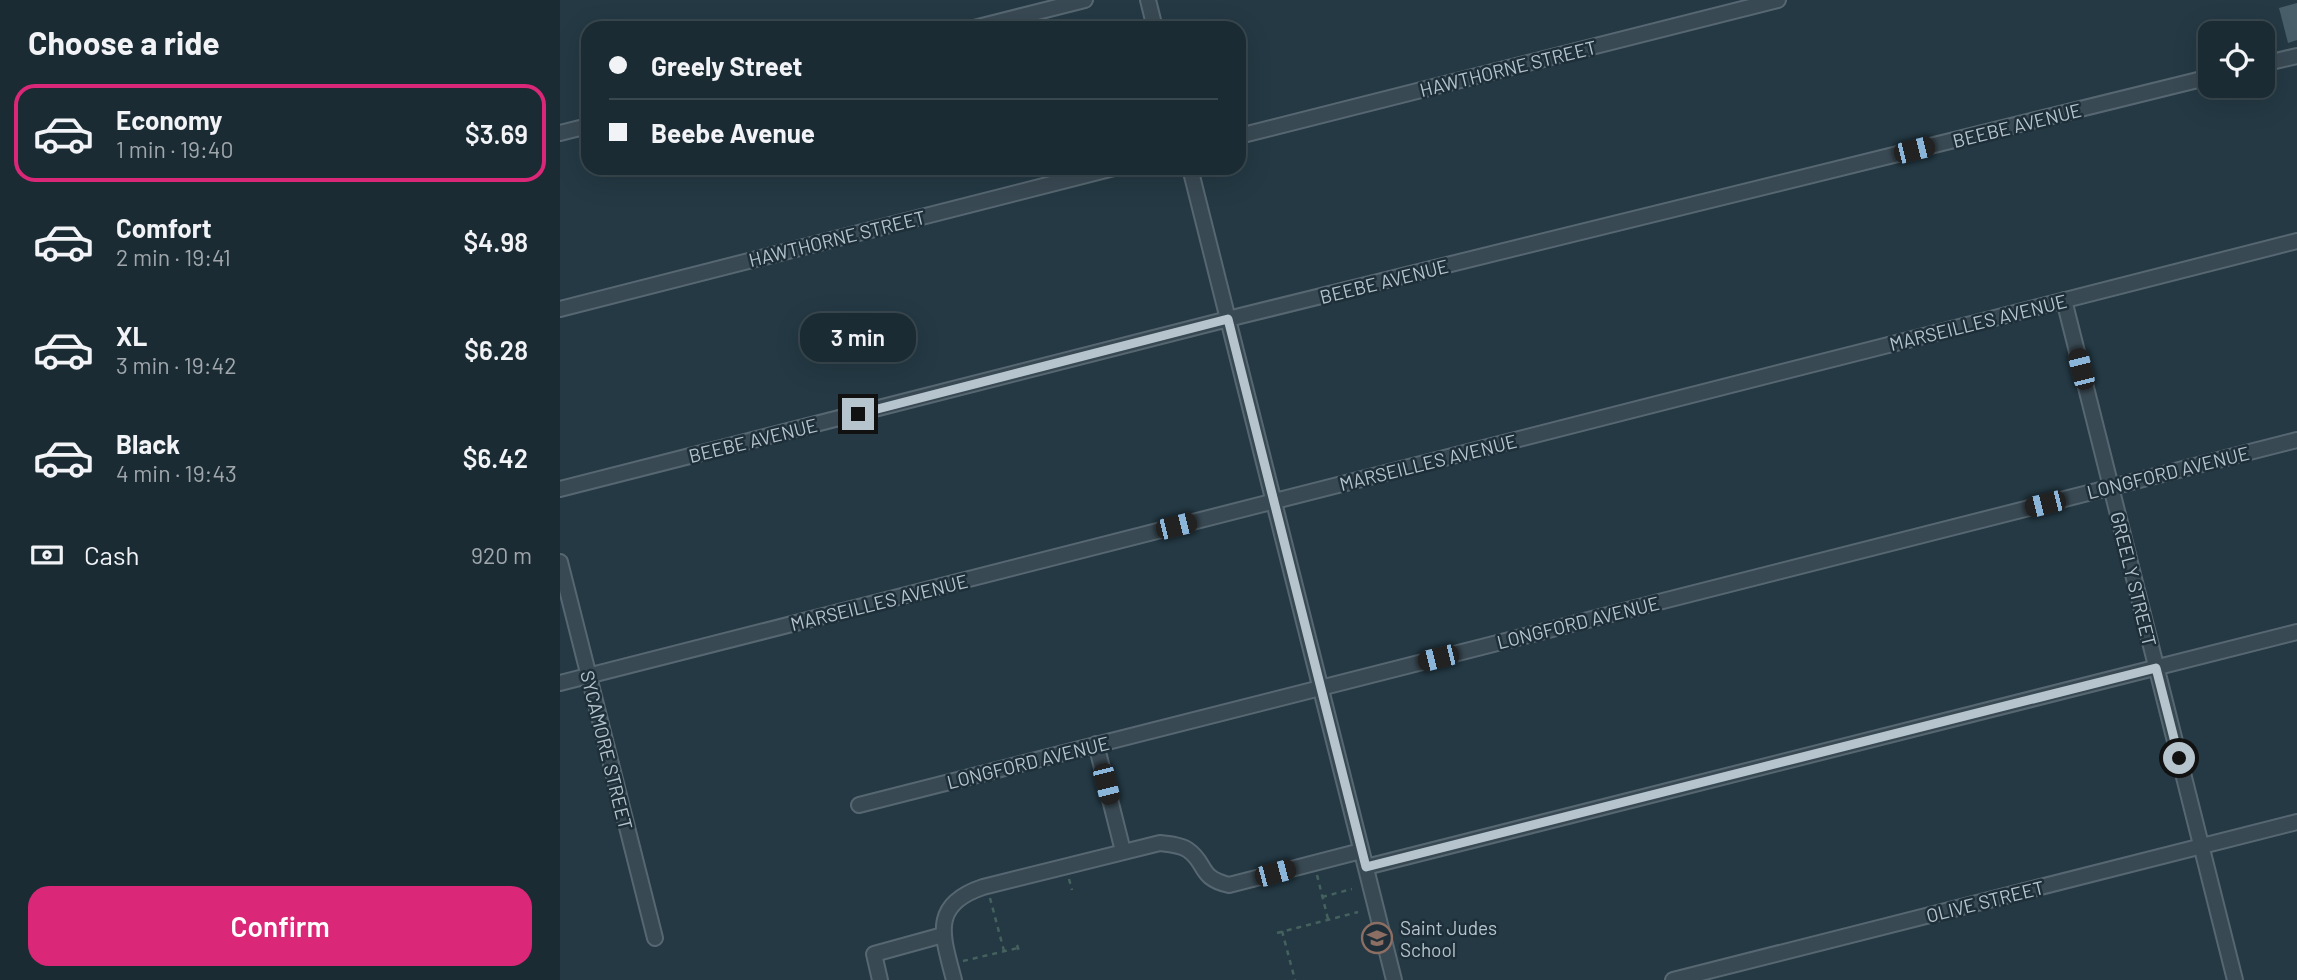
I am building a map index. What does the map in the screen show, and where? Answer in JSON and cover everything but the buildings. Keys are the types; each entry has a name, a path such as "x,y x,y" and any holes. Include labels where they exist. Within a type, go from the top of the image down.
{"street":[{"path":"1002,21 1085,0"},
{"path":"1148,0 1153,21"},
{"name":"HAWTHORNE STREET","path":"1246,134 1777,0"},
{"path":"2275,61 2297,56"},
{"name":"BEEBE AVENUE","path":"560,489 1228,319 2198,80"},
{"path":"560,133 581,128"},
{"name":"HAWTHORNE STREET","path":"560,309 1086,175"},
{"path":"1192,175 1394,980"},
{"name":"MARSEILLES AVENUE","path":"560,683 2297,241"},
{"name":"GREELY STREET","path":"2064,300 2235,980"},
{"name":"LONGFORD AVENUE","path":"859,805 2297,440"},
{"name":"SYCAMORE STREET","path":"560,562 655,938"},
{"path":"1366,867 2297,632"},
{"path":"1096,744 1123,851"},
{"name":"OLIVE STREET","path":"1673,980 2297,822"},
{"path":"954,980 943,935 943,919 960,898 971,891 1160,843 1188,850 1204,873 1215,882 1229,885 1362,851"},
{"path":"880,980 874,954 943,935"}],"path":[{"path":"1316,869 1328,919"},
{"path":"1322,897 1352,889"},
{"path":"990,896 1004,951"},
{"path":"1277,933 1358,912"},
{"path":"1282,931 1295,980"},
{"path":"958,962 1018,947 1020,954"}],"place":[{"name":"Saint Judes School","path":"1377,938"}],"route":[{"path":"858,414 1228,319 1366,867 2156,668 2179,758"}]}
